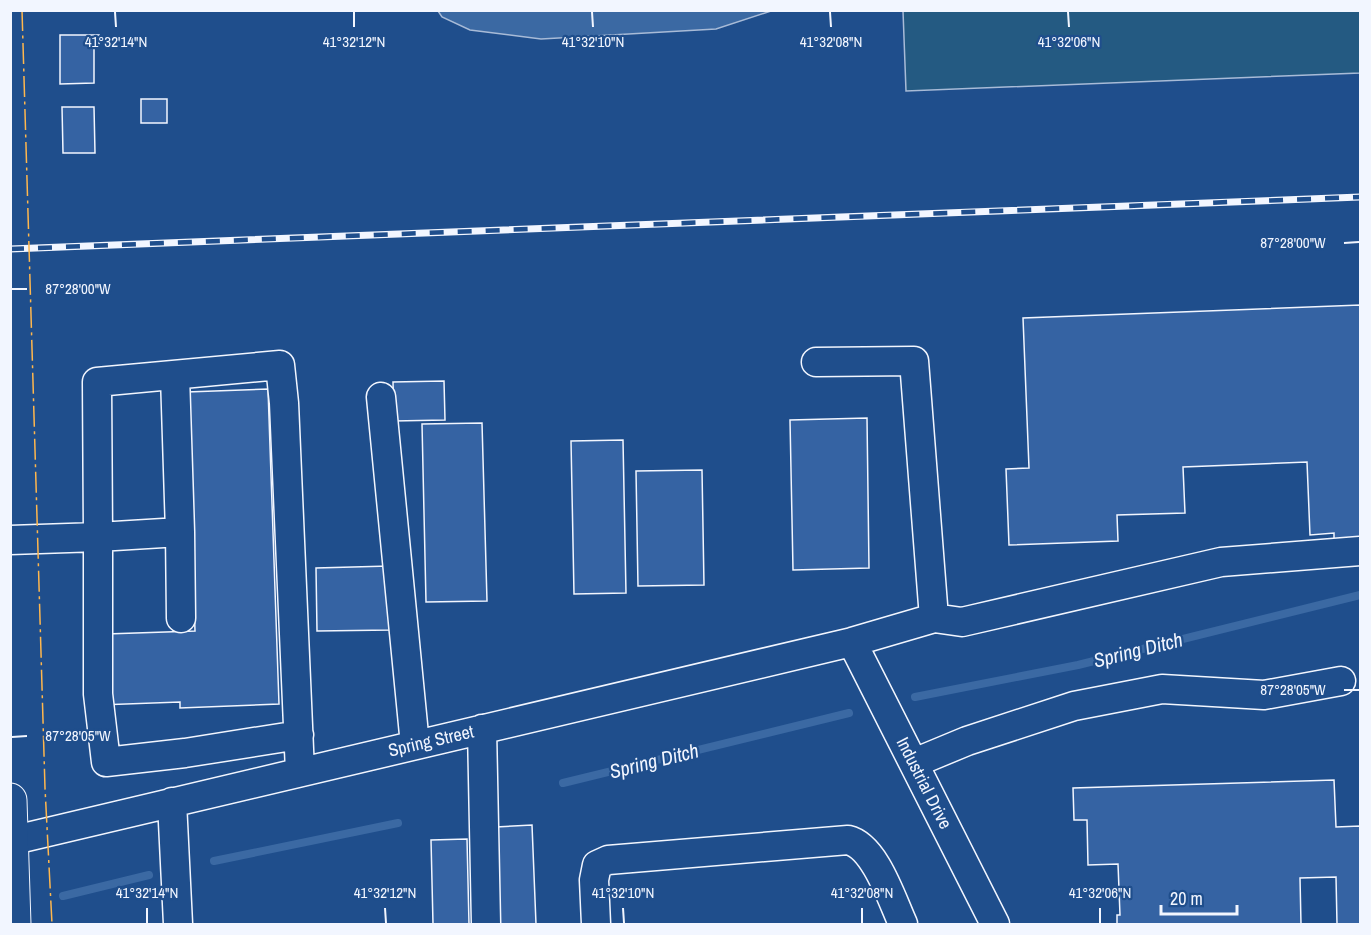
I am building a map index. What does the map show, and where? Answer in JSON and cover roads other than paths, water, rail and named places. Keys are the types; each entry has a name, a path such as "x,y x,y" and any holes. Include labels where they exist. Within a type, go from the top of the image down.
{"main road":[{"path":"10,800 14,924"}],"street":[{"path":"816,362 914,361 934,618 962,622 1221,562 1360,551"},
{"path":"299,735 185,753 106,762 98,694 97,382 280,365 284,403 299,735 300,772"},
{"path":"175,376 181,618"},
{"path":"381,397 415,745"},
{"path":"10,540 180,532"},
{"name":"Spring Street","path":"11,840 852,642 934,618"},
{"name":"Industrial Drive","path":"852,642 995,924"},
{"path":"914,763 967,741 1074,706 1162,689 1264,695 1341,681"},
{"path":"482,729 486,924"},
{"path":"172,802 178,924"},
{"path":"596,924 594,880 597,865 608,860 848,840 863,846 871,857 903,924"}],"waterway":[{"name":"Spring Ditch","path":"915,697 1078,665 1360,595"},
{"name":"Spring Ditch","path":"563,783 849,713"},
{"name":"Spring Ditch","path":"214,861 398,823"},
{"name":"Spring Ditch","path":"63,896 149,875"}],"railway":[{"path":"10,249 1360,197"}]}
